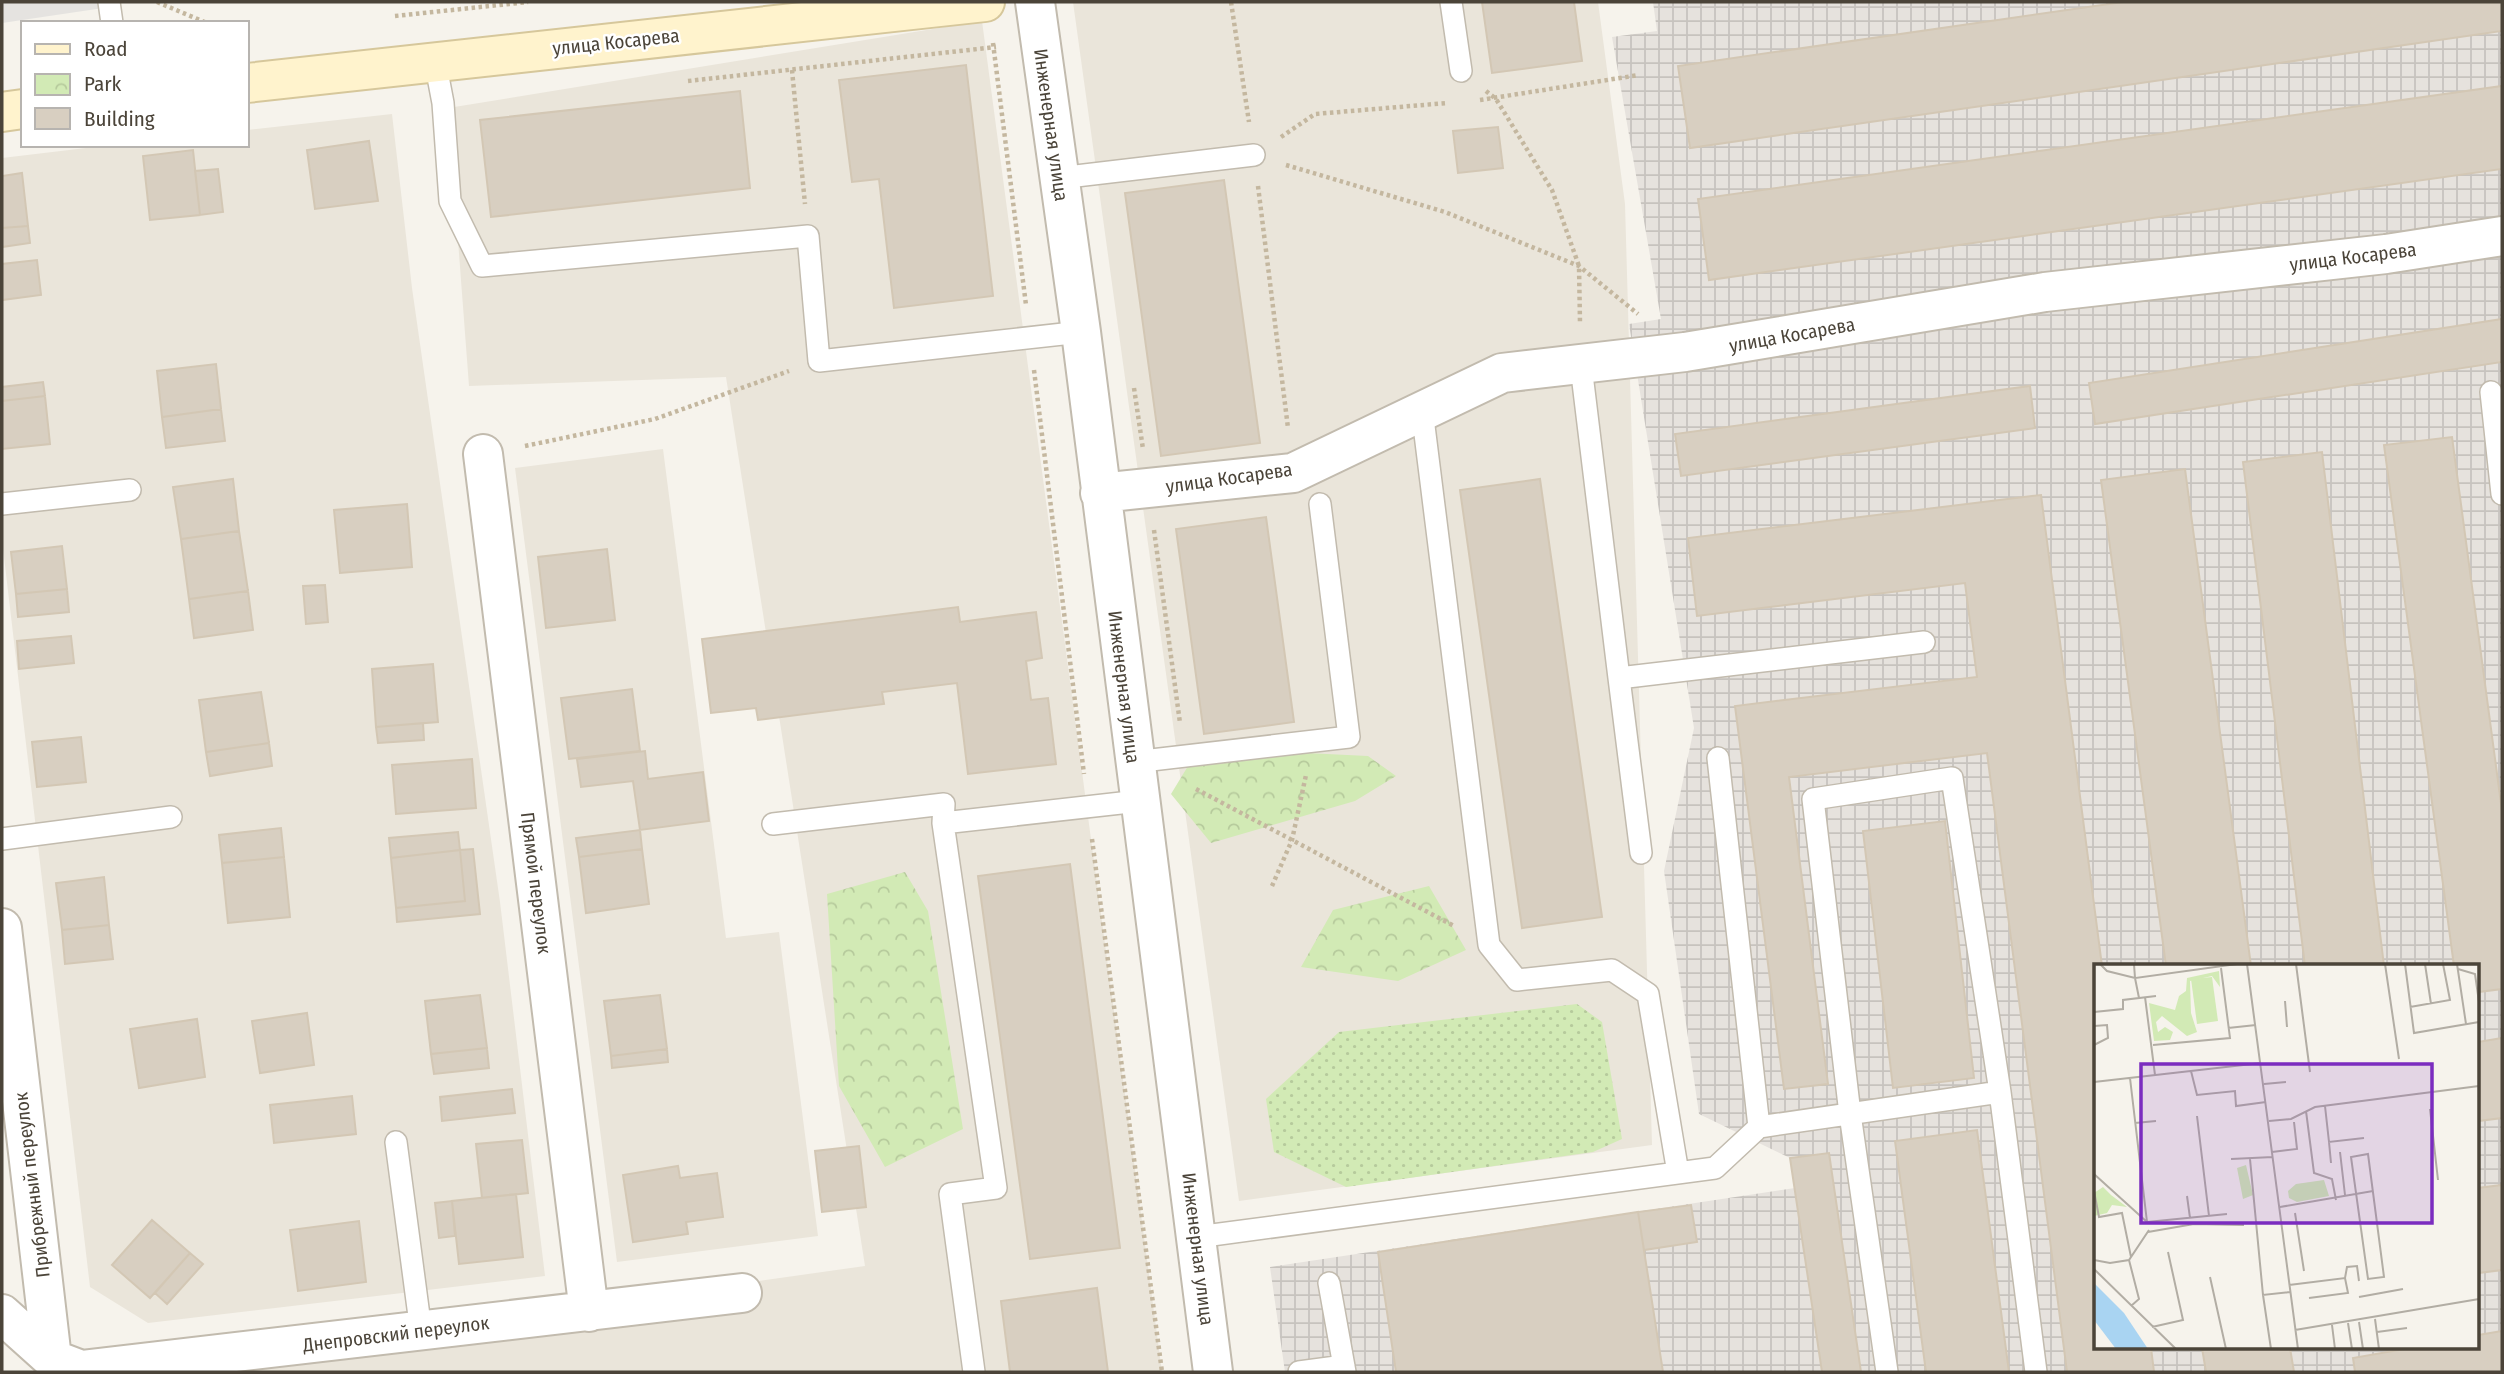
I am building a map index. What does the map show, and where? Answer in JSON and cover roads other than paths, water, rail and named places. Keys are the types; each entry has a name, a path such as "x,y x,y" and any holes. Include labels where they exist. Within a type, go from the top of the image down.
{"street":[{"name":"Инженерная улица","path":"1035,2 1081,332 1139,801 1198,1237 1213,1372"},
{"name":"улица Косарева","path":"248,83 788,24 988,19"},
{"path":"2,112 21,109"},
{"name":"улица Косарева","path":"1100,493 1293,473 1502,373 1685,352 2045,292 2386,254 2502,236"},
{"name":"Прямой переулок","path":"483,454 589,1312"},
{"name":"Прибрежный переулок","path":"2,928 71,1367"},
{"name":"Днепровский переулок","path":"71,1367 421,1331 742,1293"},
{"path":"2,1314 71,1367"}],"lane":[{"path":"109,2 112,21"},
{"path":"1451,2 1461,71"},
{"path":"435,61 443,103 450,201 482,266 808,236 819,360 1081,332"},
{"path":"1059,178 1254,155"},
{"path":"1581,366 1642,853"},
{"path":"2490,392 2502,494"},
{"path":"1422,410 1489,944 1517,980 1612,970 1647,994 1678,1173"},
{"path":"2,504 131,490"},
{"path":"1134,762 1349,737 1320,504"},
{"path":"1619,678 1924,642"},
{"path":"1718,758 1759,1127"},
{"path":"1886,1372 1850,1114 1813,799 1952,778 2000,1092 2036,1372"},
{"path":"943,823 1088,809 1139,801"},
{"path":"773,824 944,804 943,823 996,1188 950,1194 974,1372"},
{"path":"2,839 171,817"},
{"path":"1198,1237 1715,1168 1759,1127 2000,1092"},
{"path":"396,1142 421,1331"},
{"path":"1299,1372 1344,1369 1329,1283"}]}
